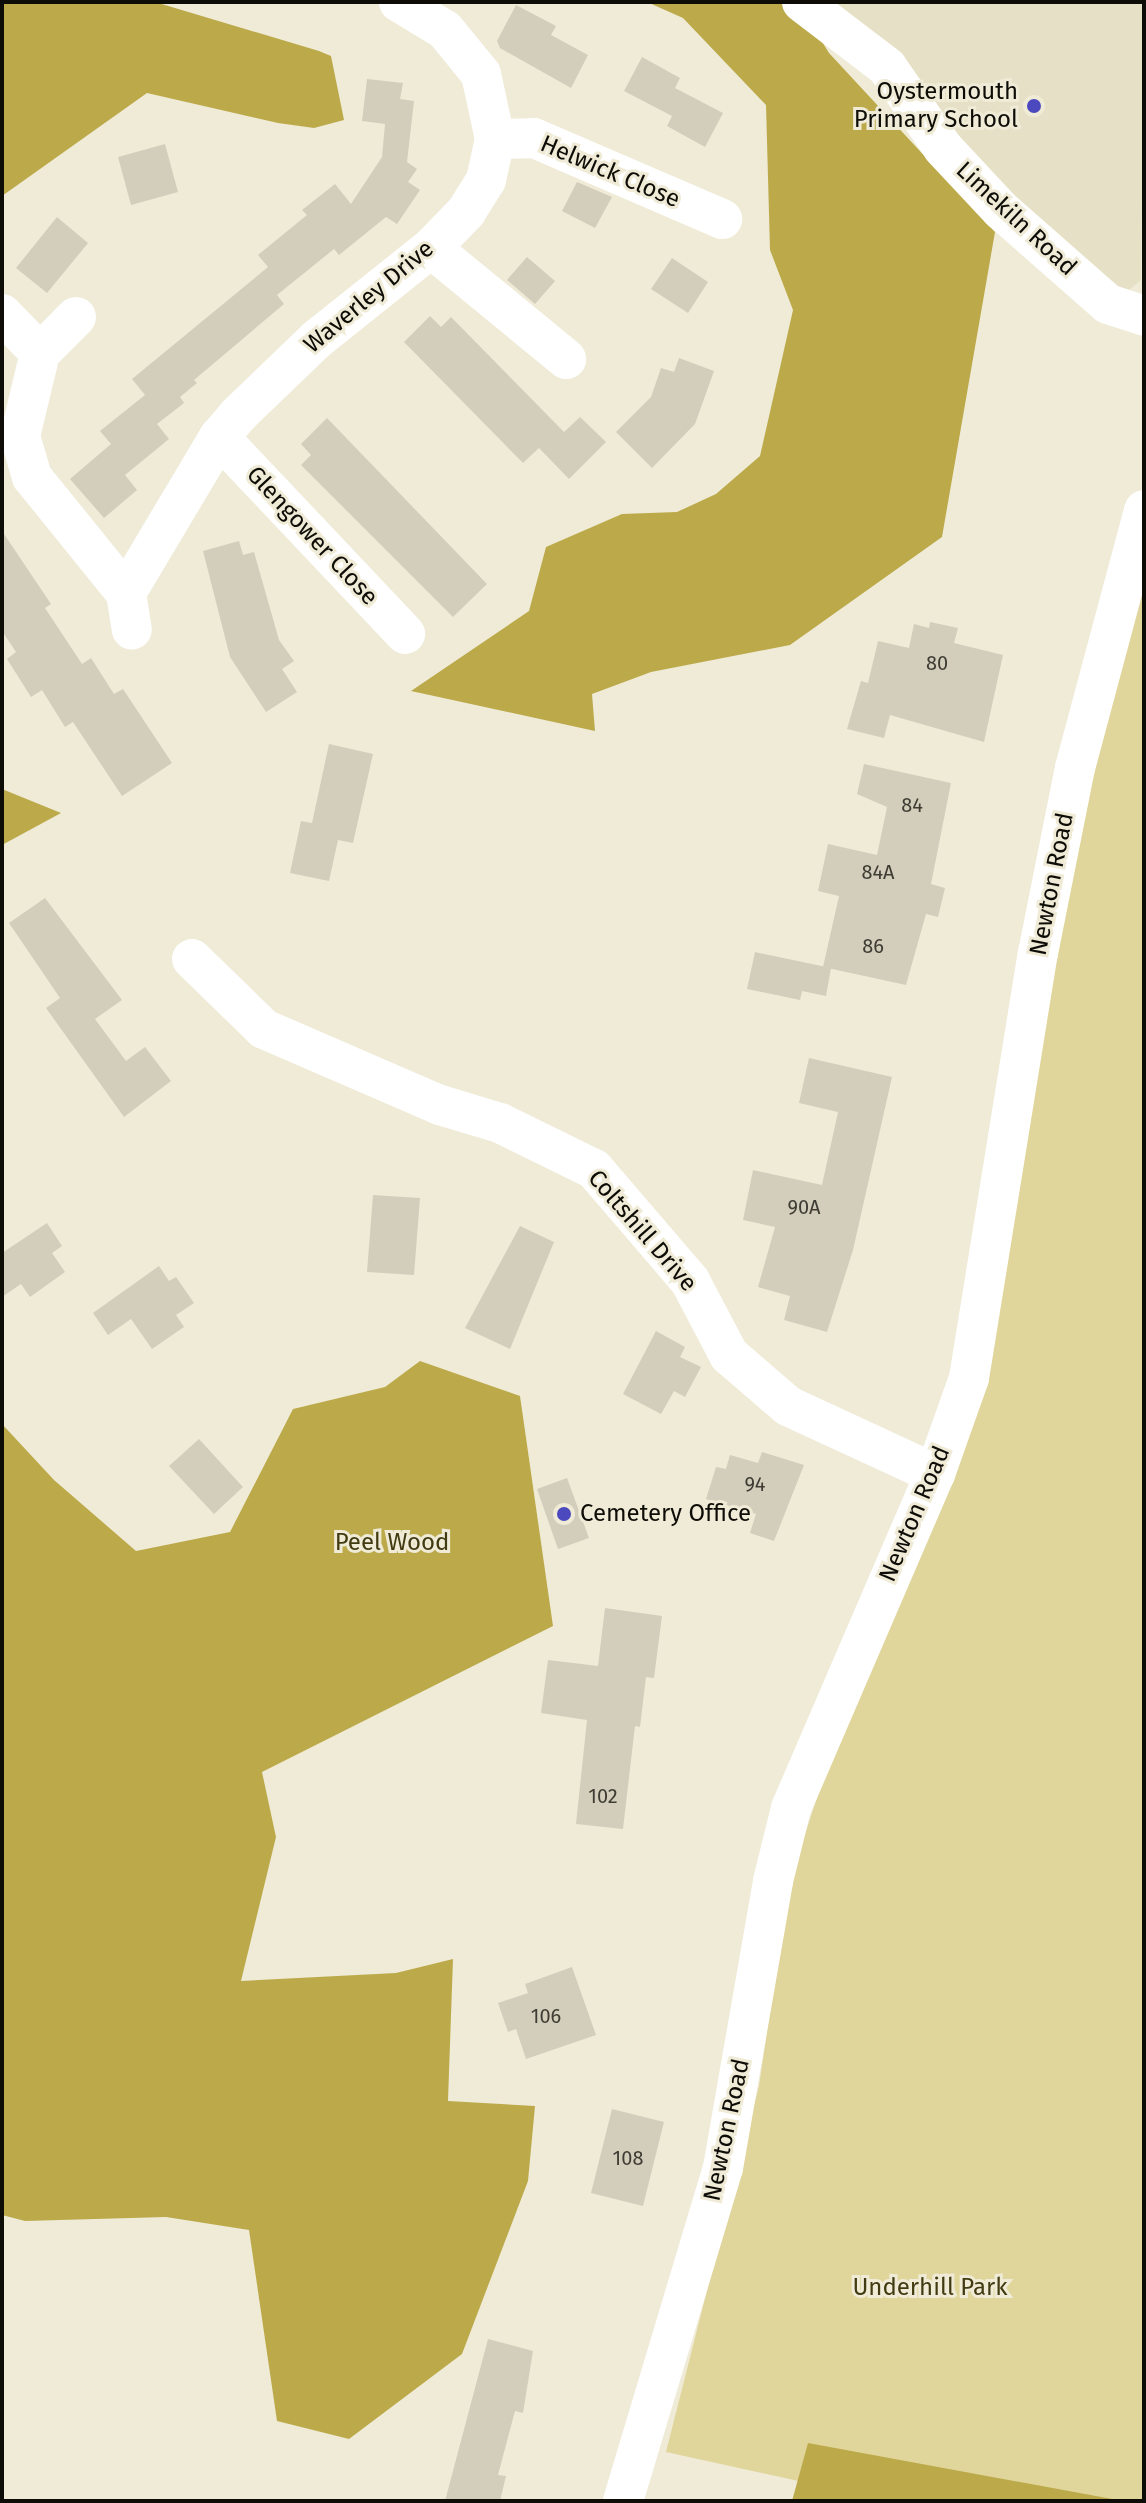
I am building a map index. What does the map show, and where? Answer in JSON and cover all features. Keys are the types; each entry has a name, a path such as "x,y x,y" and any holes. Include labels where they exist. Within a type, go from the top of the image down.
{"street":[{"name":"Waverley Drive","path":"76,317 40,353 23,409 25,461 32,477 129,611 219,437 317,339 431,248 466,212 486,180 495,139 481,74 445,30 399,2"},
{"name":"Limekiln Road","path":"802,2 887,67 943,148 1001,210 1108,304 1144,316"},
{"name":"Helwick Close","path":"495,139 534,138 722,219"},
{"path":"431,248 566,359"},
{"path":"2,314 40,353"},
{"name":"Glengower Close","path":"219,437 405,634"},
{"name":"Newton Road","path":"623,2501 723,2168 773,1881 791,1808 935,1474 969,1378 1043,926 1075,768 1144,510"},
{"name":"Coltshill Drive","path":"192,959 264,1029 440,1105 500,1123 594,1169 690,1281 729,1355 788,1406 935,1474"}],"shaded area":[{"name":"Oystermouth Primary School","path":"822,2 1144,2 1141,280 1129,290 1099,281"}],"green space":[{"path":"2,2 155,2 319,51 331,56 344,120 314,128 278,123 147,93 2,196"},
{"path":"647,2 785,2 811,24 829,53 995,232 942,537 790,645 651,672 592,694 595,731 411,691 529,611 546,547 622,514 677,512 716,494 760,456 793,310 770,250 766,105 683,18"},
{"name":"Underhill Park","path":"1144,576 1144,2501 890,2501 666,2452 759,2086 789,1883 833,1749 944,1474 1080,816"},
{"path":"2,789 61,813 2,845"},
{"name":"Peel Wood","path":"420,1361 520,1396 553,1626 262,1772 276,1837 241,1981 396,1973 453,1959 448,2101 535,2106 528,2181 462,2354 349,2439 277,2421 249,2230 166,2217 25,2221 2,2215 2,1424 54,1480 136,1551 230,1532 293,1409 385,1387"},
{"path":"808,2443 1123,2501 792,2501"}],"building":[{"path":"516,5 556,26 551,35 588,55 571,88 500,48 497,41"},
{"path":"642,57 680,78 675,88 723,113 705,147 667,126 672,116 624,91"},
{"path":"367,79 403,83 400,99 414,101 407,162 417,169 408,182 420,190 397,224 386,217 339,255 334,249 277,295 284,304 194,380 197,383 180,397 184,403 157,424 169,439 125,475 137,490 104,518 70,479 111,444 100,431 145,395 132,379 268,267 258,255 307,215 302,210 335,184 351,204 382,157 385,124 362,121"},
{"path":"165,144 178,192 131,205 118,157"},
{"path":"577,182 612,197 595,228 562,211"},
{"path":"57,217 88,243 47,293 16,268"},
{"path":"527,257 555,281 535,304 507,280"},
{"path":"672,258 708,282 688,313 651,289"},
{"path":"430,316 441,327 451,317 564,432 580,417 606,442 569,479 539,448 523,463 404,342"},
{"path":"679,358 714,371 695,424 652,468 616,432 651,397 661,368 674,372"},
{"path":"327,418 487,584 453,617 301,465 311,455 301,444"},
{"path":"2,531 51,604 45,608 82,664 91,658 114,694 123,689 172,763 122,796 73,722 65,727 42,690 31,697 7,659 16,652 2,631"},
{"path":"239,541 243,555 254,552 279,640 294,661 282,669 297,692 266,712 230,657 203,551"},
{"path":"930,622 958,628 954,643 1003,655 984,742 890,715 884,738 847,729 861,681 868,683 878,641 909,648 914,624 929,628"},
{"path":"329,744 373,754 353,843 338,840 329,881 290,873 301,821 312,823"},
{"path":"864,764 951,783 931,884 945,888 938,917 926,914 906,985 823,967 839,896 818,891 828,844 877,855 887,807 857,794"},
{"path":"45,898 122,1000 95,1019 126,1061 145,1047 171,1081 124,1117 46,1008 60,998 9,923"},
{"path":"755,952 831,968 826,996 802,991 800,1000 747,989"},
{"path":"809,1058 892,1077 853,1250 827,1332 784,1320 790,1296 758,1287 775,1227 743,1220 753,1170 822,1185 838,1112 799,1103"},
{"path":"373,1195 420,1198 414,1275 367,1272"},
{"path":"47,1223 62,1246 52,1253 65,1272 30,1297 21,1284 2,1297 2,1253"},
{"path":"520,1226 554,1242 510,1349 465,1328"},
{"path":"159,1266 169,1281 176,1277 194,1303 176,1315 184,1327 152,1349 131,1319 108,1335 93,1313"},
{"path":"656,1331 685,1347 680,1357 701,1367 685,1397 674,1391 661,1414 623,1394"},
{"path":"199,1439 243,1487 214,1514 169,1466"},
{"path":"762,1452 804,1465 774,1541 750,1533 756,1514 706,1499 716,1467 726,1469 730,1455 758,1463"},
{"name":"Cemetery Office","path":"567,1478 589,1538 558,1549 537,1489"},
{"path":"605,1608 662,1616 654,1678 646,1677 640,1727 635,1726 623,1829 576,1824 587,1720 541,1713 548,1660 598,1666"},
{"path":"572,1967 596,2035 526,2059 516,2029 508,2032 498,2003 528,1993 525,1984"},
{"path":"612,2109 664,2122 643,2206 591,2193"},
{"path":"488,2339 533,2351 523,2413 515,2411 498,2475 506,2476 500,2501 445,2501"}],"place":[{"name":"Oystermouth Primary School","path":"1034,106"},
{"name":"Cemetery Office","path":"564,1514"}]}
